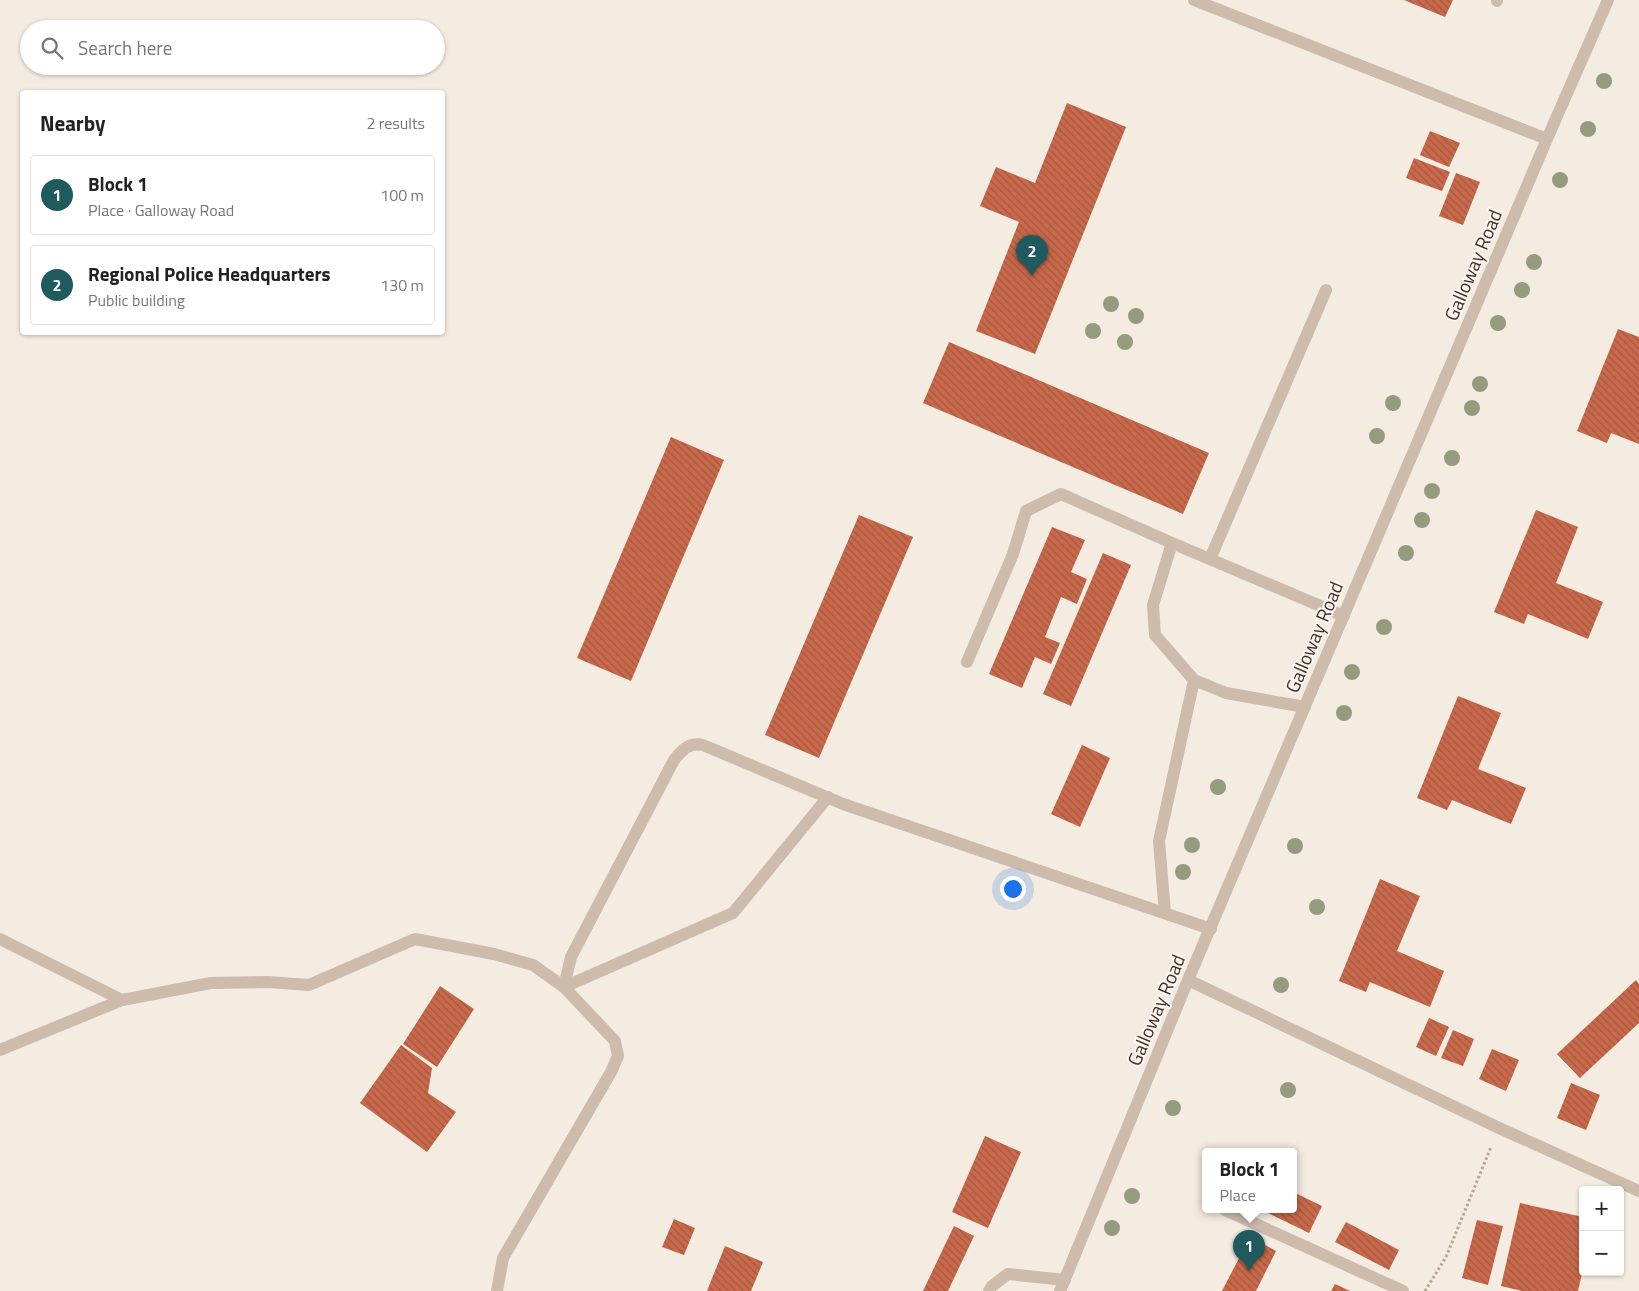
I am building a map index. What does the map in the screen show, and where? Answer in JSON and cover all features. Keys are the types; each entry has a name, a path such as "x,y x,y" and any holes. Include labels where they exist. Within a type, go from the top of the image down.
{"street":[{"path":"1194,0 1547,139"},
{"name":"Galloway Road","path":"1062,1285 1188,980 1608,0"},
{"path":"1210,559 1326,290"},
{"path":"967,662 1013,554 1026,511 1061,494 1344,616"},
{"path":"1172,543 1153,605 1155,635 1194,680 1226,693 1305,707"},
{"path":"1165,913 1159,841 1194,680"},
{"path":"564,987 571,957 674,760 687,746 695,743 828,797 1211,929"},
{"path":"564,987 733,913 828,797"},
{"path":"0,939 122,1000"},
{"path":"0,1050 122,1000 211,984 268,982 309,985 415,939 494,954 533,965 564,987 616,1041 618,1056 611,1072 504,1258 497,1291"},
{"path":"1188,980 1499,1128 1639,1191"},
{"path":"1232,1213 1403,1291"},
{"path":"989,1291 992,1286 1008,1274 1062,1285"}],"path":[{"path":"1425,1291 1446,1257 1499,1128"}],"building":[{"path":"1404,0 1453,0 1445,17"},
{"path":"1067,103 1126,127 1035,354 976,331 1019,222 980,206 996,167 1035,183"},
{"path":"1430,131 1460,143 1449,167 1420,155"},
{"path":"1414,158 1450,172 1442,191 1406,178"},
{"path":"1456,173 1480,182 1463,225 1439,216"},
{"path":"1618,329 1639,337 1639,444 1611,433 1607,443 1577,431"},
{"path":"949,342 1209,453 1183,514 923,403"},
{"path":"671,437 724,460 631,681 577,658"},
{"path":"1536,510 1578,527 1556,583 1603,602 1588,639 1528,614 1524,624 1494,612"},
{"path":"859,515 913,537 819,758 765,735"},
{"path":"1052,527 1085,540 1071,572 1087,579 1077,604 1061,597 1045,637 1060,643 1051,664 1035,657 1022,688 989,674"},
{"path":"1103,553 1131,565 1071,706 1043,694"},
{"path":"1458,696 1501,713 1478,769 1526,788 1511,824 1452,800 1447,810 1417,798"},
{"path":"1082,745 1110,758 1080,827 1051,814"},
{"path":"1380,879 1420,896 1397,951 1444,971 1430,1007 1370,982 1366,992 1339,981"},
{"path":"1636,980 1639,984 1639,1023 1580,1078 1557,1054"},
{"path":"440,986 474,1009 437,1067 403,1044"},
{"path":"1429,1018 1449,1027 1436,1056 1416,1047"},
{"path":"1453,1030 1474,1039 1463,1066 1441,1058"},
{"path":"401,1045 432,1068 428,1093 456,1112 427,1152 360,1103"},
{"path":"1492,1049 1519,1060 1506,1091 1479,1079"},
{"path":"1571,1083 1600,1095 1586,1130 1557,1118"},
{"path":"985,1136 1021,1152 988,1228 952,1212"},
{"path":"1297,1194 1322,1206 1309,1233 1268,1213 1297,1213"},
{"path":"1520,1203 1579,1216 1579,1276 1581,1276 1578,1291 1522,1291 1501,1286"},
{"path":"674,1219 695,1228 684,1255 662,1247"},
{"path":"1477,1220 1503,1226 1488,1285 1462,1278"},
{"path":"1346,1222 1399,1250 1389,1270 1335,1242"},
{"path":"954,1226 974,1236 948,1291 923,1291"},
{"path":"1250,1237 1276,1251 1256,1291 1222,1291"},
{"path":"725,1246 763,1262 751,1291 707,1291"},
{"path":"1335,1284 1350,1291 1331,1291"}],"place":[{"name":"Regional Police Headquarters","path":"1032,276"},
{"name":"Block 1","path":"1249,1271"}]}
